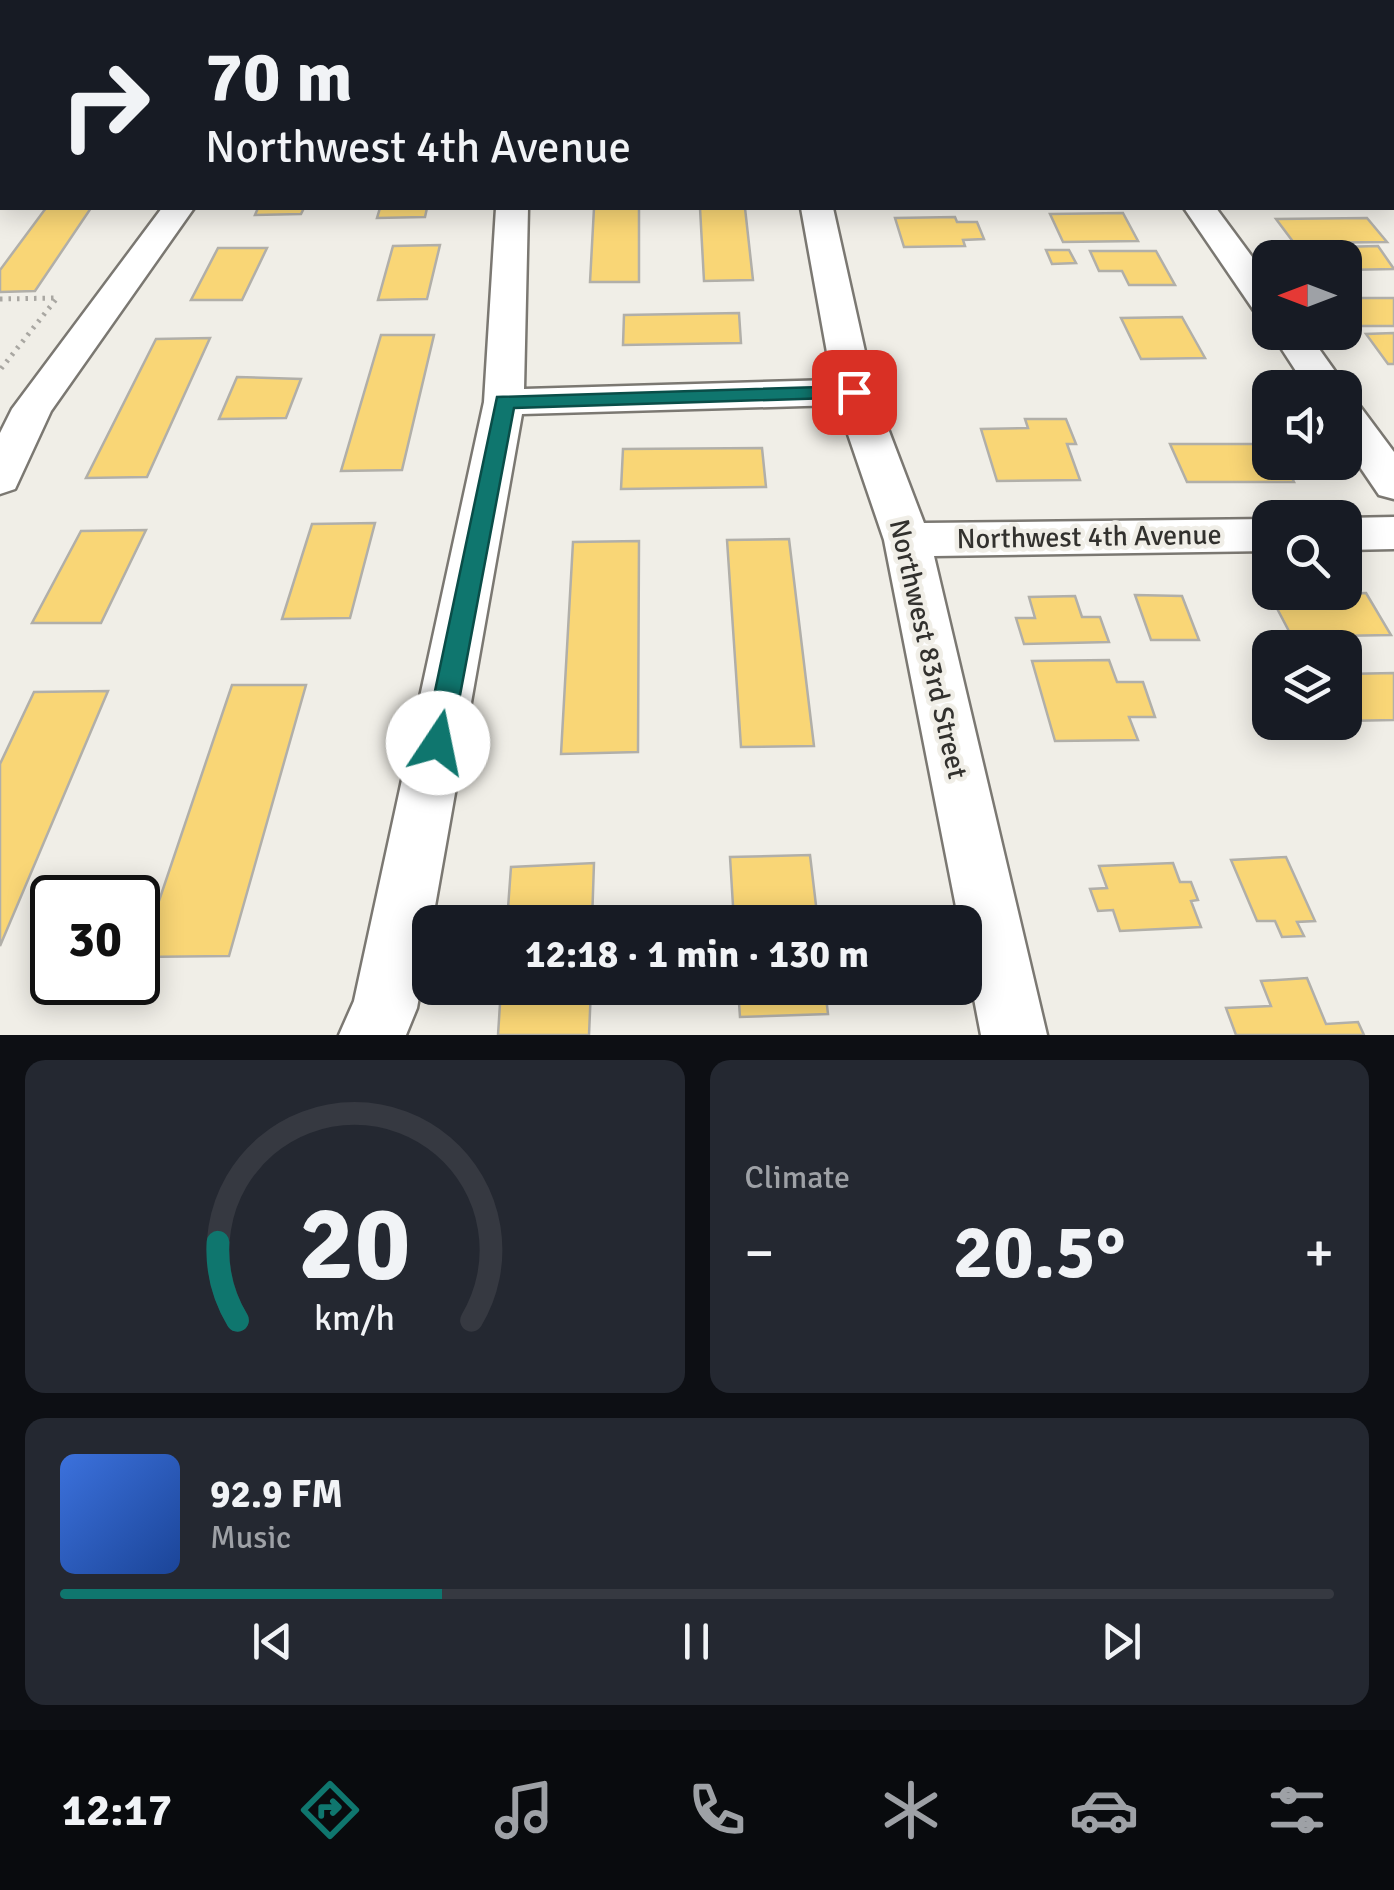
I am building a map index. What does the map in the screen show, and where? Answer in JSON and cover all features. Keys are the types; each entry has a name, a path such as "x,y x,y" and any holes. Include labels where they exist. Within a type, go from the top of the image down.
{"street":[{"path":"0,479 16,410 176,210"},
{"path":"372,1035 385,1008 504,402 512,210"},
{"name":"Northwest 83rd Street","path":"816,210 854,392 907,540 1014,1035"},
{"path":"1201,210 1252,282"},
{"path":"504,402 854,392"},
{"path":"1362,438 1394,484"},
{"path":"1362,534 1394,533"},
{"name":"Northwest 4th Avenue","path":"907,540 1252,535"}],"path":[{"path":"0,299 57,298 0,370"}],"building":[{"path":"45,210 90,210 35,291 0,292 0,270"},
{"path":"257,210 303,210 301,214 255,215"},
{"path":"379,210 427,210 425,217 377,218"},
{"path":"594,210 639,210 639,282 590,282"},
{"path":"700,210 745,210 753,280 704,281"},
{"path":"1123,213 1138,241 1063,242 1050,214"},
{"path":"955,217 957,222 977,222 984,239 963,240 965,246 904,247 895,218"},
{"path":"1367,218 1387,242 1292,240 1276,219"},
{"path":"440,245 427,299 378,300 393,246"},
{"path":"1362,246 1378,246 1394,269 1362,270"},
{"path":"218,248 267,248 242,300 191,300"},
{"path":"1046,250 1069,250 1076,263 1052,264"},
{"path":"1090,251 1156,251 1175,285 1129,285 1122,271 1099,271"},
{"path":"1362,298 1394,298 1394,326 1362,326"},
{"path":"739,313 741,343 623,345 624,315"},
{"path":"1182,317 1205,358 1141,359 1121,318"},
{"path":"1394,333 1394,364 1388,364 1366,334"},
{"path":"381,335 434,335 402,470 341,471"},
{"path":"210,338 147,477 86,478 156,339"},
{"path":"237,377 301,379 286,418 219,419"},
{"path":"1025,419 1066,419 1076,444 1067,444 1080,480 997,481 981,429 1028,428"},
{"path":"1170,444 1252,444 1252,480 1294,482 1187,482"},
{"path":"762,448 766,487 621,489 623,449"},
{"path":"375,523 350,618 282,619 312,524"},
{"path":"146,530 101,623 32,623 81,531"},
{"path":"789,539 814,746 741,747 727,540"},
{"path":"639,541 638,752 561,754 573,542"},
{"path":"1362,593 1366,593 1391,635 1362,636 1362,630 1288,630 1278,610 1362,610"},
{"path":"1135,595 1182,596 1199,640 1151,640"},
{"path":"1075,596 1082,617 1100,617 1109,642 1024,644 1016,618 1035,618 1029,597"},
{"path":"1109,660 1117,682 1143,682 1155,717 1129,717 1138,740 1055,741 1032,661"},
{"path":"1394,673 1394,720 1362,721 1362,674"},
{"path":"232,685 306,685 229,956 160,957 160,898"},
{"path":"108,691 0,946 0,764 34,692"},
{"path":"810,855 816,905 733,905 730,857"},
{"path":"1286,857 1315,921 1297,922 1304,936 1282,937 1275,921 1257,921 1231,860"},
{"path":"594,863 593,905 508,905 511,867"},
{"path":"1173,863 1180,882 1191,882 1198,900 1191,901 1201,927 1120,931 1113,910 1098,911 1090,889 1107,888 1099,866"},
{"path":"1307,978 1326,1024 1358,1022 1364,1035 1236,1035 1226,1008 1271,1006 1261,981"},
{"path":"500,1005 590,1005 589,1035 498,1035"},
{"path":"739,1005 827,1005 828,1014 740,1017"}],"route":[{"path":"438,743 504,402 854,392"}]}
